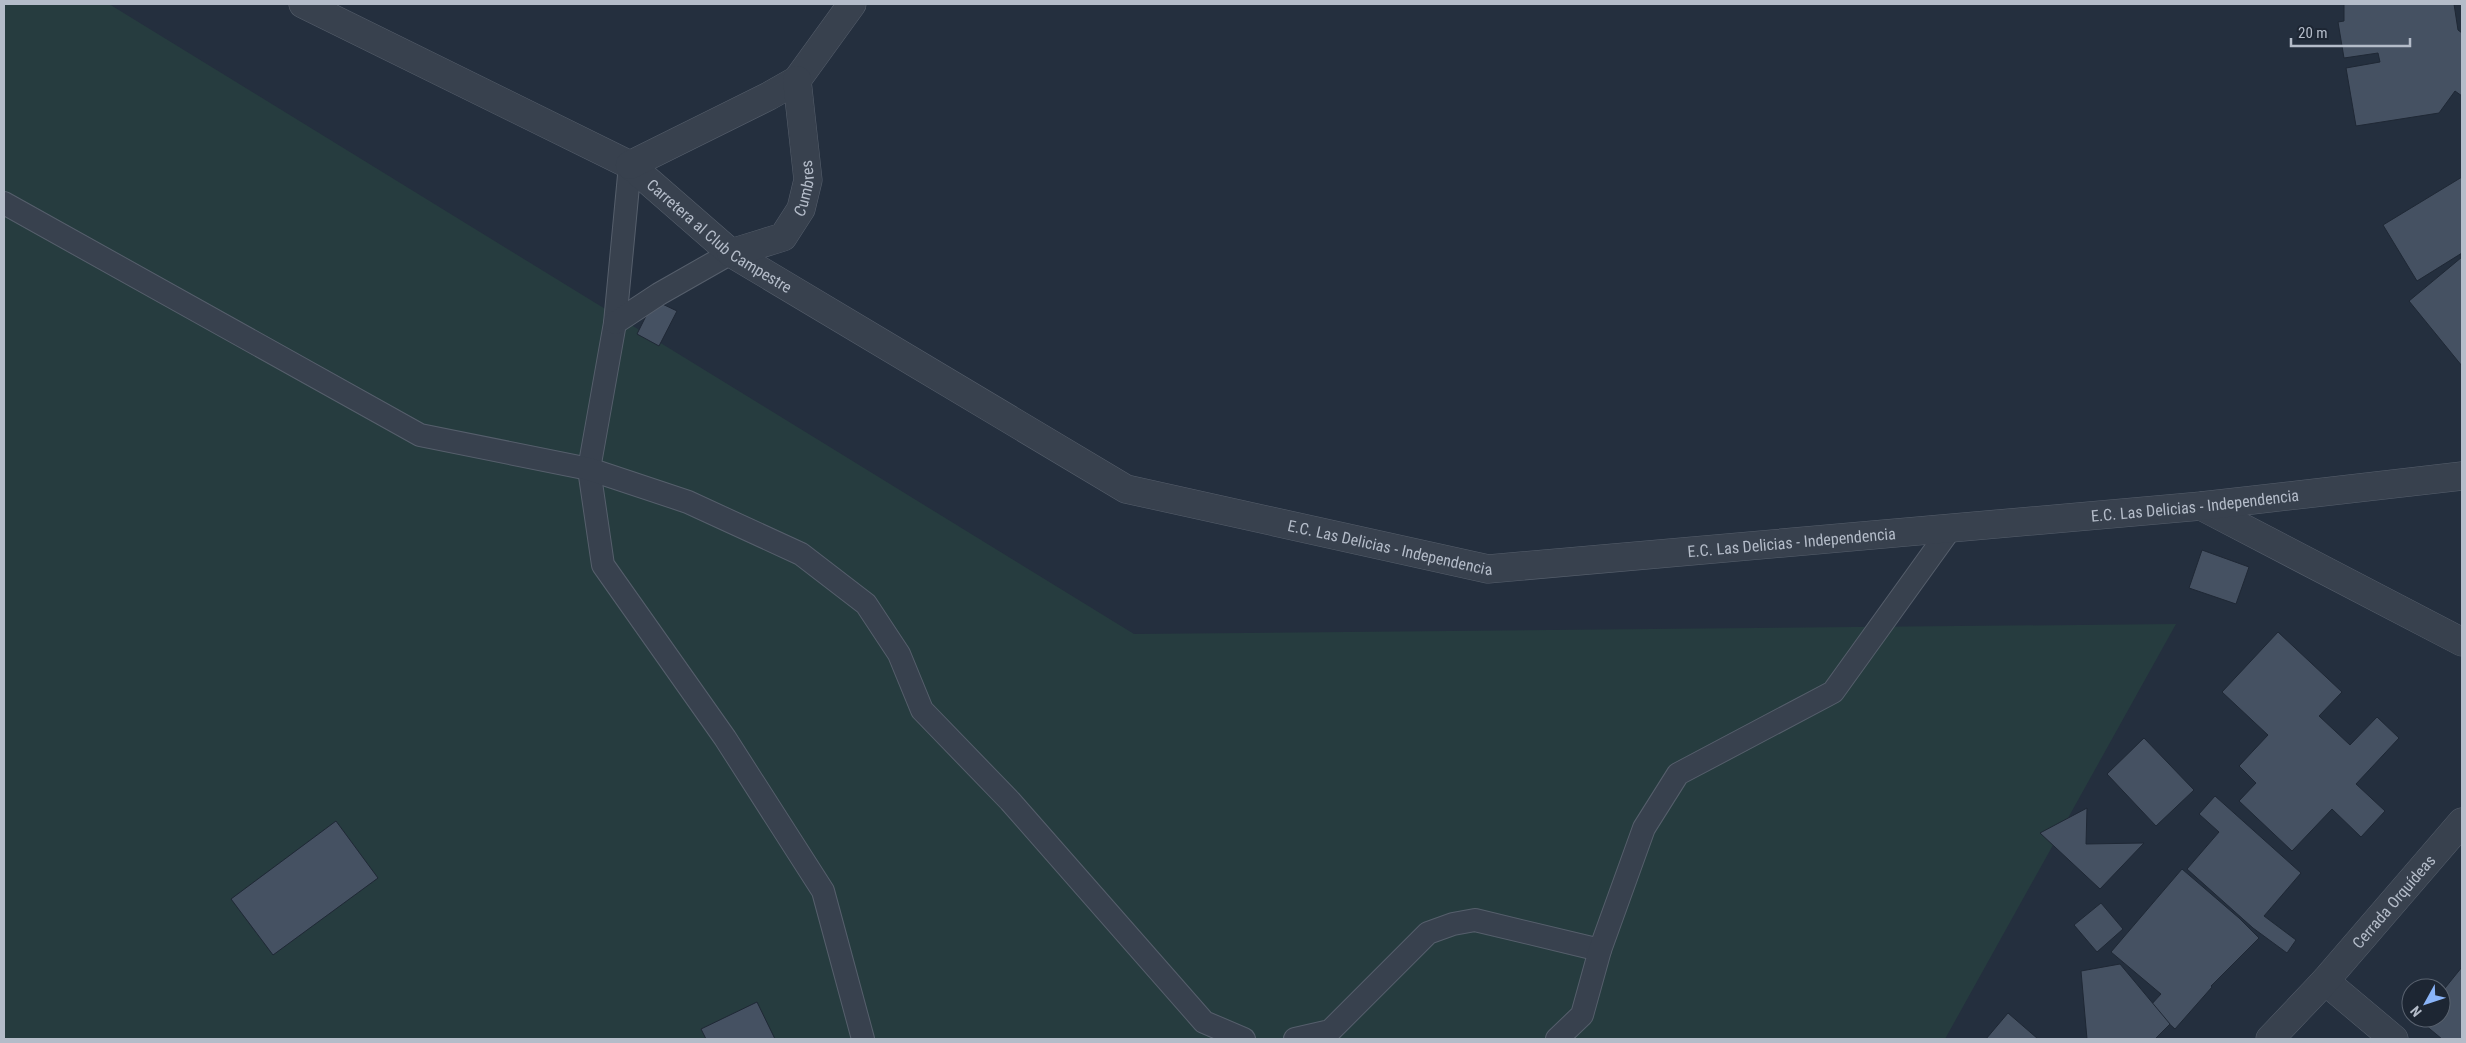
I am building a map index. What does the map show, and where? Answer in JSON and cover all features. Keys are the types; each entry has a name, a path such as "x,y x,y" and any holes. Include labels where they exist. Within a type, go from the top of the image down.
{"street":[{"name":"Carretera al Club Campestre","path":"304,4 630,165 731,253 1126,489"},
{"path":"630,165 769,96 797,80 852,4"},
{"name":"Cumbres","path":"731,253 783,237 801,209 808,180 797,80"},
{"name":"E.C. Las Delicias - Independencia","path":"1126,489 1488,569 2201,506 2462,476"},
{"path":"2201,506 2462,642"},
{"name":"Cerrada Orquídeas","path":"2270,1039 2325,981 2462,822"},
{"path":"2325,981 2394,1039"}],"lane":[{"path":"630,165 615,323 589,470 603,565 725,738 823,891 863,1039"},
{"path":"4,203 420,436 589,470 688,502 801,554 866,604 898,654 922,710 1010,801 1204,1022 1244,1039"},
{"path":"615,323 659,294 731,253"},
{"path":"1556,1039 1582,1015 1600,950 1644,828 1678,774 1833,692 1952,528"},
{"path":"1295,1039 1330,1031 1428,933 1453,924 1476,920 1600,950"}],"green space":[{"path":"4,4 109,4 1134,634 2176,624 1945,1039 4,1039"}],"building":[{"path":"2344,4 2454,4 2458,30 2462,33 2462,96 2455,91 2439,113 2356,126 2346,68 2380,62 2378,53 2344,58 2338,22 2344,21"},
{"path":"2462,177 2462,253 2417,281 2383,225"},
{"path":"2462,257 2462,366 2409,301"},
{"path":"654,300 677,311 659,346 637,334"},
{"path":"2202,550 2249,567 2236,604 2189,588"},
{"path":"2278,632 2342,692 2319,716 2350,745 2377,717 2399,738 2356,784 2385,811 2361,837 2332,809 2292,851 2239,801 2256,783 2239,766 2268,735 2222,692"},
{"path":"2144,738 2194,790 2156,826 2107,774"},
{"path":"2215,796 2301,873 2264,916 2296,940 2287,953 2253,928 2187,869 2219,832 2199,814"},
{"path":"2087,808 2086,844 2144,843 2100,889 2040,833"},
{"path":"336,821 378,878 273,955 231,899"},
{"path":"2182,869 2239,918 2259,938 2211,986 2175,1029 2150,1006 2161,994 2111,952"},
{"path":"2101,903 2123,929 2097,952 2074,925"},
{"path":"2120,964 2170,1024 2155,1039 2087,1039 2081,971"},
{"path":"2462,967 2462,1039 2442,1039 2429,1028 2451,1028 2451,981"},
{"path":"757,1002 775,1039 706,1039 701,1029"},
{"path":"2008,1013 2038,1039 1986,1039"}]}
